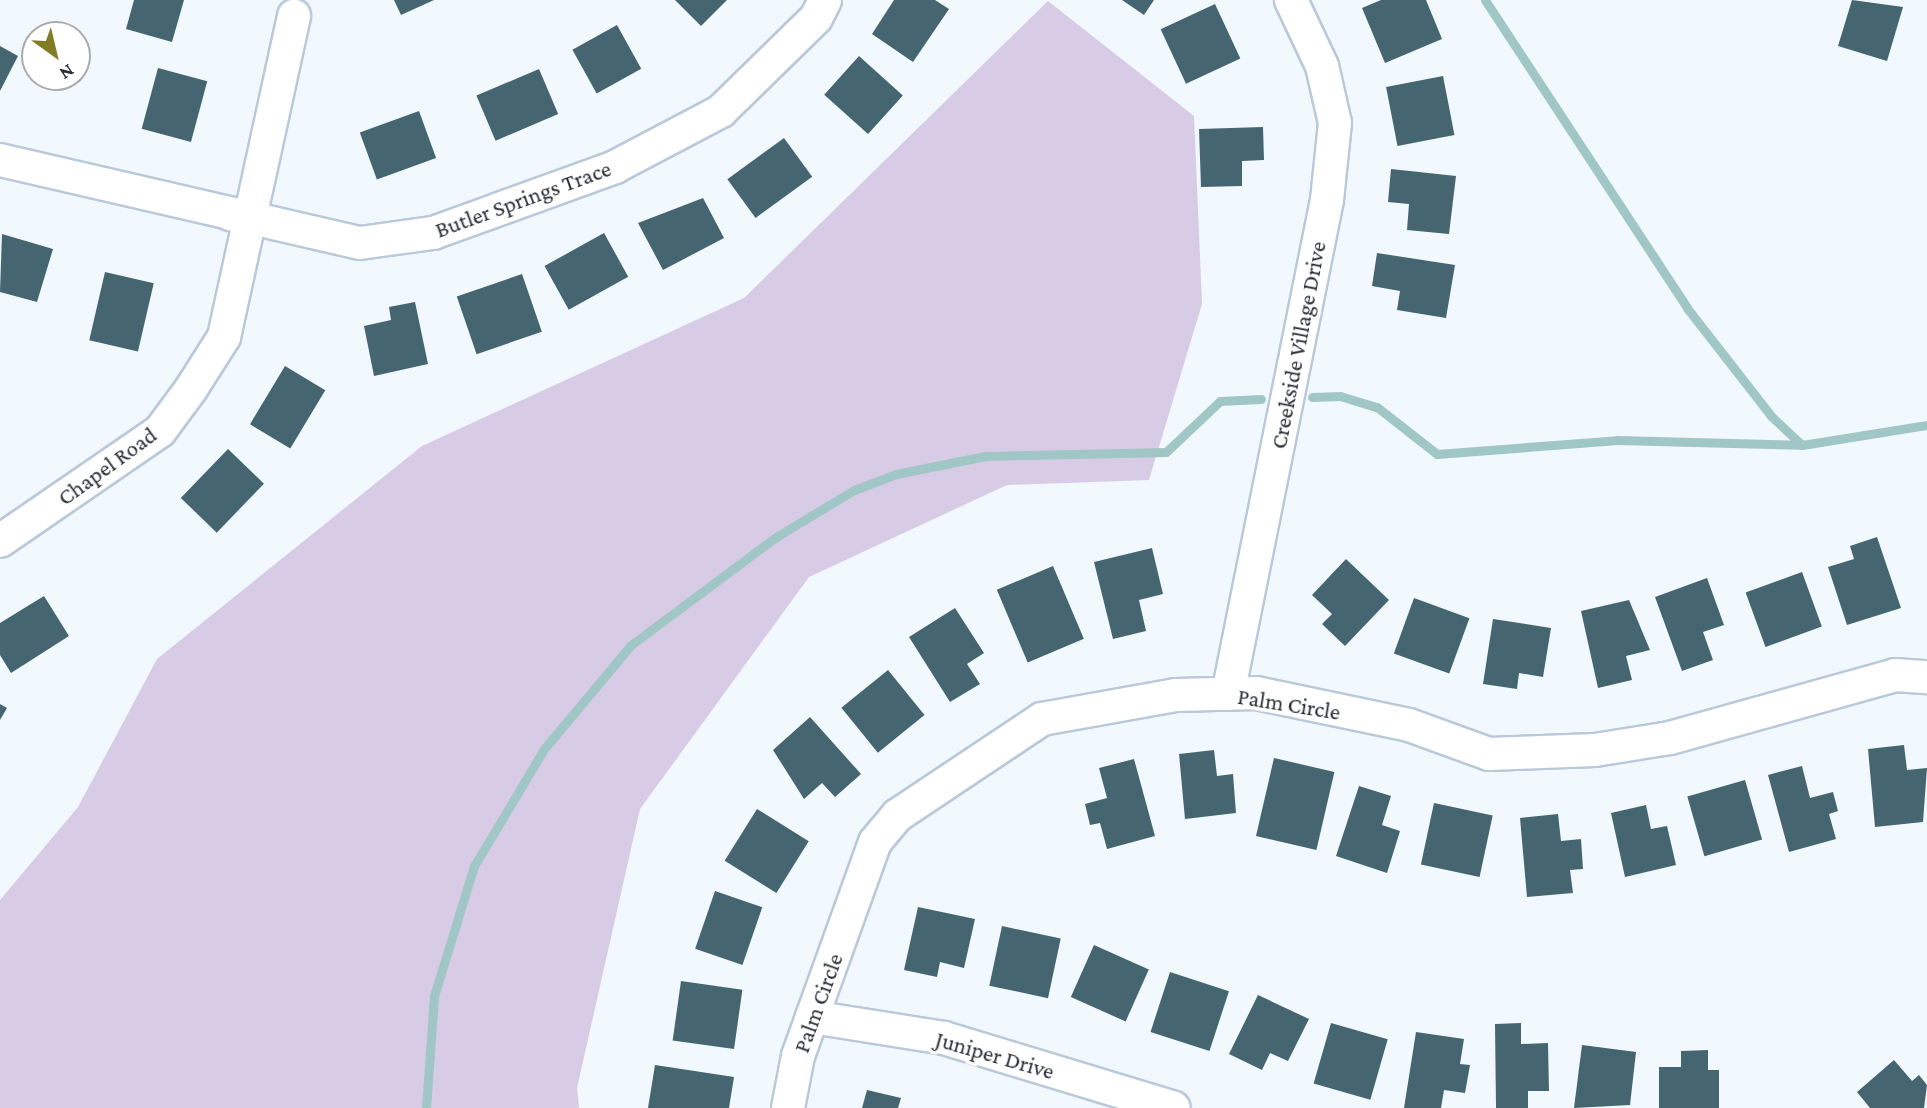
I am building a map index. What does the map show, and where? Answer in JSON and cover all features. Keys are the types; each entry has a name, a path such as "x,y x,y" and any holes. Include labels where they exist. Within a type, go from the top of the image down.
{"street":[{"name":"Butler Springs Trace","path":"0,160 360,243 433,233 615,167 721,111 816,18 825,0"},
{"name":"Creekside Village Drive","path":"1228,694 1326,200 1335,123 1322,66 1291,0"},
{"name":"Chapel Road","path":"0,541 160,431 224,337 294,16"},
{"path":"0,168 250,218"},
{"name":"Palm Circle","path":"789,1108 812,1017 876,842 898,815 1042,719 1176,695 1256,694 1409,725 1489,754 1595,750 1670,738 1895,674 1927,677"},
{"name":"Juniper Drive","path":"812,1017 944,1038 1174,1108"}],"shaded area":[{"path":"1048,1 1194,116 1202,304 1149,480 1007,485 809,577 640,809 577,1088 579,1108 0,1108 0,900 78,807 157,659 422,446 744,298"}],"building":[{"path":"134,0 184,0 172,42 126,29"},
{"path":"394,0 434,0 401,15"},
{"path":"675,0 727,0 701,26"},
{"path":"894,0 935,0 949,9 913,62 872,34"},
{"path":"1122,0 1154,0 1144,15"},
{"path":"1381,0 1426,0 1442,39 1385,63 1362,8"},
{"path":"1852,0 1903,7 1887,61 1838,46"},
{"path":"1215,4 1240,58 1186,84 1161,29"},
{"path":"617,25 641,69 597,93 572,50"},
{"path":"0,46 18,56 0,91"},
{"path":"859,56 903,95 868,134 824,95"},
{"path":"158,68 207,81 191,142 142,129"},
{"path":"539,69 558,114 496,141 476,96"},
{"path":"1443,76 1454,135 1398,146 1386,87"},
{"path":"419,111 436,158 377,180 360,133"},
{"path":"1263,127 1264,160 1242,161 1242,186 1201,187 1199,129"},
{"path":"784,138 812,177 756,218 727,179"},
{"path":"1391,169 1456,176 1449,234 1407,230 1409,204 1388,202"},
{"path":"703,198 724,238 663,270 638,223"},
{"path":"604,233 628,277 569,310 545,266"},
{"path":"2,234 53,249 37,302 0,292"},
{"path":"1377,253 1455,265 1446,318 1397,310 1400,291 1372,286"},
{"path":"105,272 154,283 138,351 89,340"},
{"path":"522,274 542,332 477,354 457,296"},
{"path":"415,302 428,364 374,376 364,326 391,320 389,307"},
{"path":"285,366 325,390 290,448 250,424"},
{"path":"228,449 264,484 217,533 181,498"},
{"path":"1877,537 1901,608 1847,625 1828,567 1854,559 1850,546"},
{"path":"1152,548 1163,594 1139,600 1146,631 1113,639 1094,562"},
{"path":"1346,559 1389,600 1345,646 1322,624 1332,614 1312,595"},
{"path":"1053,566 1084,639 1028,663 997,590"},
{"path":"1802,572 1822,627 1765,647 1746,593"},
{"path":"1707,578 1724,625 1703,632 1713,660 1682,671 1655,597"},
{"path":"44,596 69,636 11,673 0,655 0,623"},
{"path":"1414,598 1469,618 1449,674 1394,653"},
{"path":"1629,600 1650,650 1626,656 1632,680 1598,688 1581,611"},
{"path":"955,608 984,653 967,664 980,684 950,702 909,637"},
{"path":"1493,619 1551,628 1543,677 1519,673 1517,689 1483,684"},
{"path":"888,670 925,715 878,753 841,708"},
{"path":"0,704 7,708 0,720"},
{"path":"810,717 861,774 835,797 822,783 804,799 773,750"},
{"path":"1904,745 1907,770 1927,768 1923,822 1875,827 1868,749"},
{"path":"1214,750 1217,776 1233,774 1236,813 1185,819 1179,754"},
{"path":"1274,758 1334,772 1316,850 1256,836"},
{"path":"1134,759 1155,836 1107,849 1100,823 1090,825 1085,804 1107,798 1099,768"},
{"path":"1802,766 1810,798 1833,792 1838,811 1829,814 1836,839 1789,852 1768,775"},
{"path":"1745,780 1762,840 1704,856 1687,797"},
{"path":"1359,786 1391,796 1382,825 1400,831 1387,873 1336,856"},
{"path":"1434,803 1493,815 1480,877 1421,865"},
{"path":"1646,805 1651,829 1667,826 1676,865 1625,877 1611,813"},
{"path":"757,809 809,841 776,893 725,861"},
{"path":"1558,814 1561,841 1581,839 1583,869 1570,870 1573,893 1527,897 1520,818"},
{"path":"715,891 762,907 742,965 695,949"},
{"path":"918,907 975,919 964,968 940,962 937,977 904,970"},
{"path":"1002,926 1061,938 1048,998 989,986"},
{"path":"1094,945 1149,969 1126,1021 1071,997"},
{"path":"1170,972 1229,991 1209,1051 1151,1032"},
{"path":"681,981 742,990 734,1049 673,1040"},
{"path":"1258,995 1309,1019 1288,1061 1270,1053 1262,1070 1229,1054"},
{"path":"1331,1023 1388,1039 1370,1100 1314,1084"},
{"path":"1521,1023 1521,1044 1548,1043 1549,1091 1528,1091 1528,1108 1496,1108 1495,1024"},
{"path":"1416,1032 1464,1039 1460,1064 1470,1065 1465,1093 1444,1090 1441,1108 1404,1108"},
{"path":"1582,1045 1636,1052 1630,1105 1574,1108"},
{"path":"1708,1050 1708,1070 1719,1070 1719,1108 1659,1108 1659,1067 1681,1067 1681,1051"},
{"path":"1894,1060 1912,1081 1919,1075 1927,1085 1924,1108 1870,1108 1857,1092"},
{"path":"655,1065 734,1077 729,1108 648,1108"},
{"path":"867,1090 901,1098 898,1108 862,1108"}],"waterway":[{"path":"1485,0 1687,308 1771,416 1802,445"},
{"path":"1312,397 1340,396 1377,407 1437,454 1617,440 1802,445 1927,425"},
{"path":"426,1108 434,996 474,866 544,749 631,645 776,537 854,490 896,474 985,456 1166,452 1220,401 1261,399"}]}
